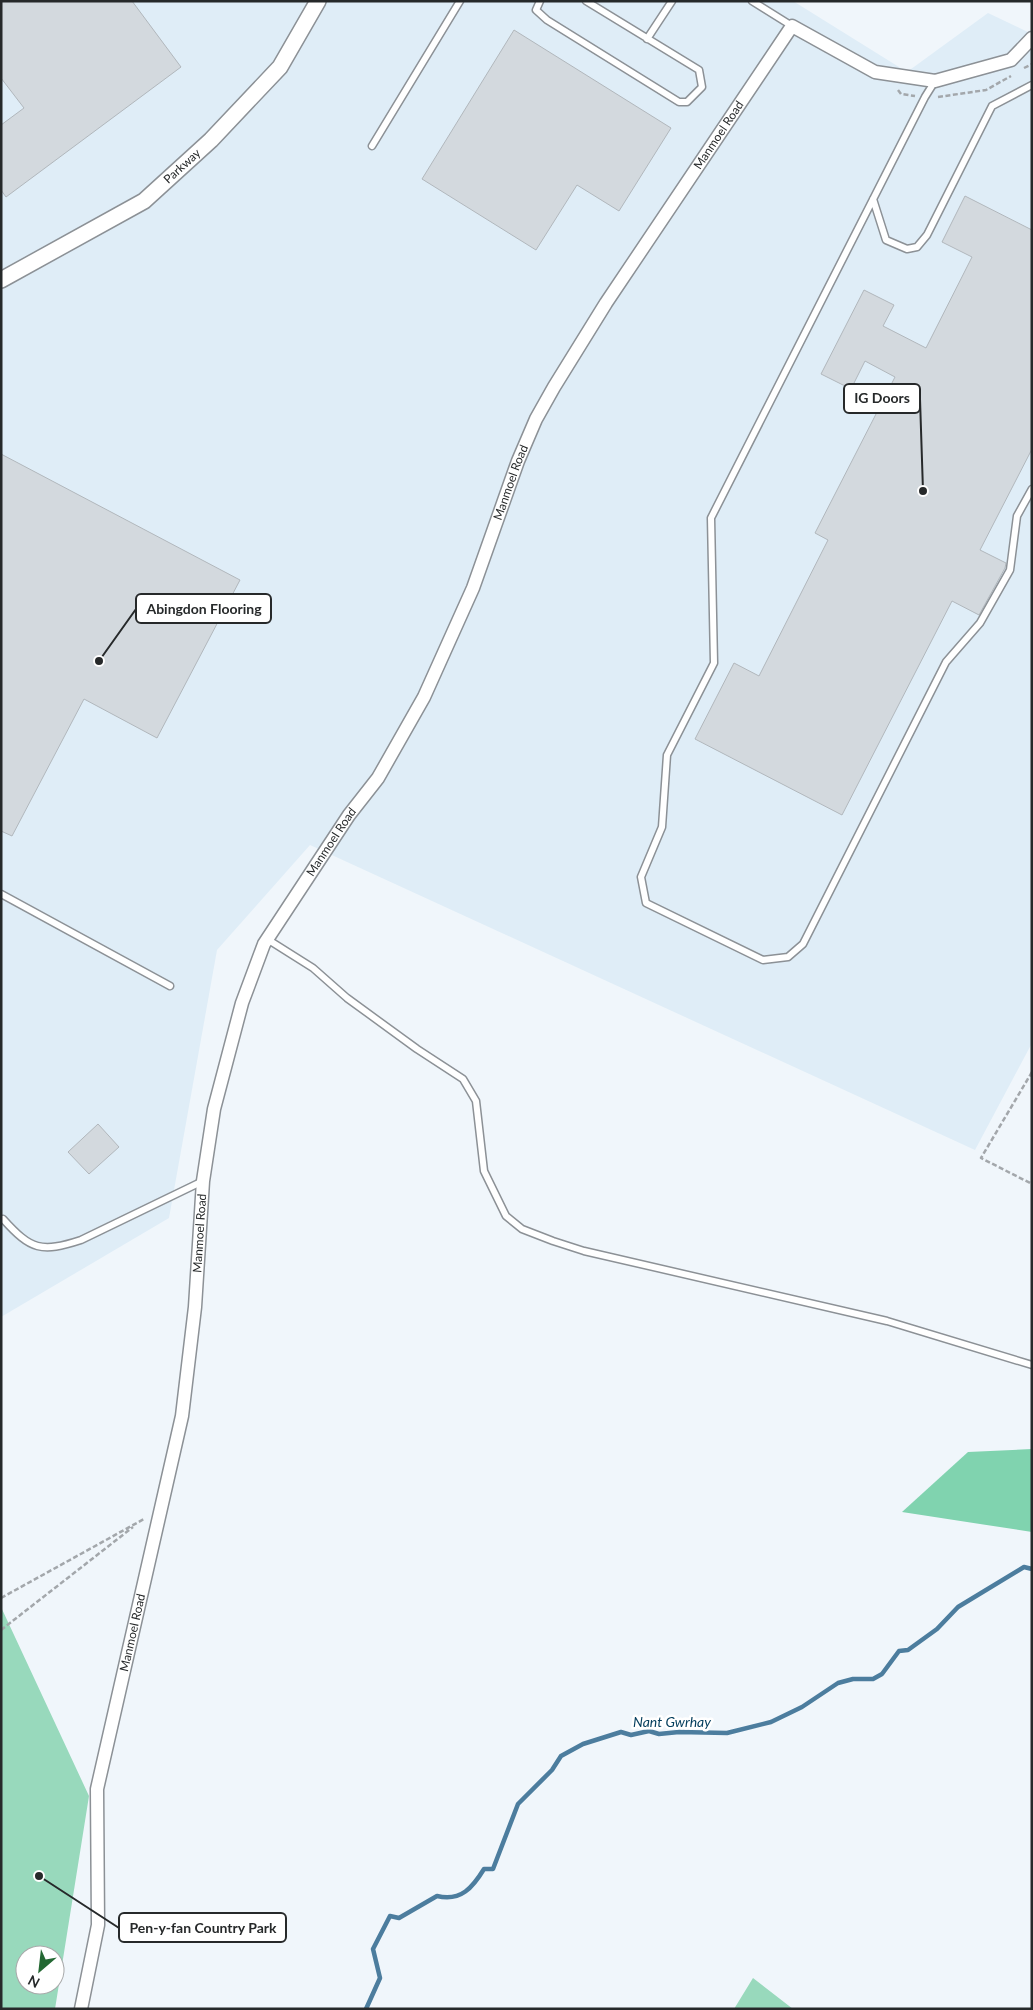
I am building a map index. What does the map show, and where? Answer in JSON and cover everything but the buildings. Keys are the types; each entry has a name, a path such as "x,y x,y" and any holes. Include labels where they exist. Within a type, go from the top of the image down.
{"street":[{"name":"Parkway","path":"1,280 144,201 211,140 280,67 318,1"},
{"path":"792,26 875,72 935,82 1012,60 1032,38"},
{"name":"Manmoel Road","path":"81,2009 98,1925 97,1789 183,1407 195,1307 203,1181 216,1099 242,1003 267,939 349,815 378,778 424,697 473,588 518,461 536,419 554,386 606,303 792,26"}],"lane":[{"path":"372,146 460,1"},
{"path":"540,1 536,10 547,20 679,102 687,102 702,86 699,70 586,1"},
{"path":"647,38 672,1"},
{"path":"752,1 792,26"},
{"path":"935,82 925,97 711,518 714,663 667,755 662,827 641,877 646,903 763,960 788,957 803,944 946,662 980,623 1010,570 1017,516 1032,488"},
{"path":"873,199 886,240 907,249 917,247 927,235 992,106 1032,85"},
{"path":"1,894 170,986"},
{"path":"267,939 313,968 347,998 417,1049 463,1079 476,1101 484,1171 506,1216 522,1229 584,1251 887,1321 1032,1365"},
{"path":"3,1219 19,1237 34,1245 50,1248 63,1246 81,1240 203,1181"}],"path":[{"path":"1032,1072 981,1158 1032,1184"},
{"path":"1,1598 140,1521 159,1514"},
{"path":"1,1630 140,1521"}],"shaded area":[{"path":"1,1 793,1 907,72 988,13 1032,34 1032,1043 975,1150 310,845 217,950 169,1218 1,1317"}],"green space":[{"path":"1032,1449 1032,1532 902,1512 968,1452"},
{"path":"1,1607 89,1796 65,1946 15,1945 15,1995 57,1995 55,2009 1,2009"},
{"path":"753,1978 793,2009 734,2009"}],"waterway":[{"name":"Nant Gwrhay","path":"366,2009 380,1978 373,1949 390,1916 399,1918 437,1896 453,1897 460,1895 471,1887 484,1869 493,1869 518,1804 552,1770 561,1756 583,1744 621,1732 631,1735 649,1731 659,1734 679,1732 727,1733 771,1722 802,1707 838,1683 853,1679 873,1679 882,1674 899,1651 908,1650 937,1629 958,1607 1024,1567 1032,1569"}],"place":[{"name":"IG Doors","path":"923,491"},
{"name":"Abingdon Flooring","path":"99,661"},
{"name":"Pen-y-fan Country Park","path":"39,1876"}]}
